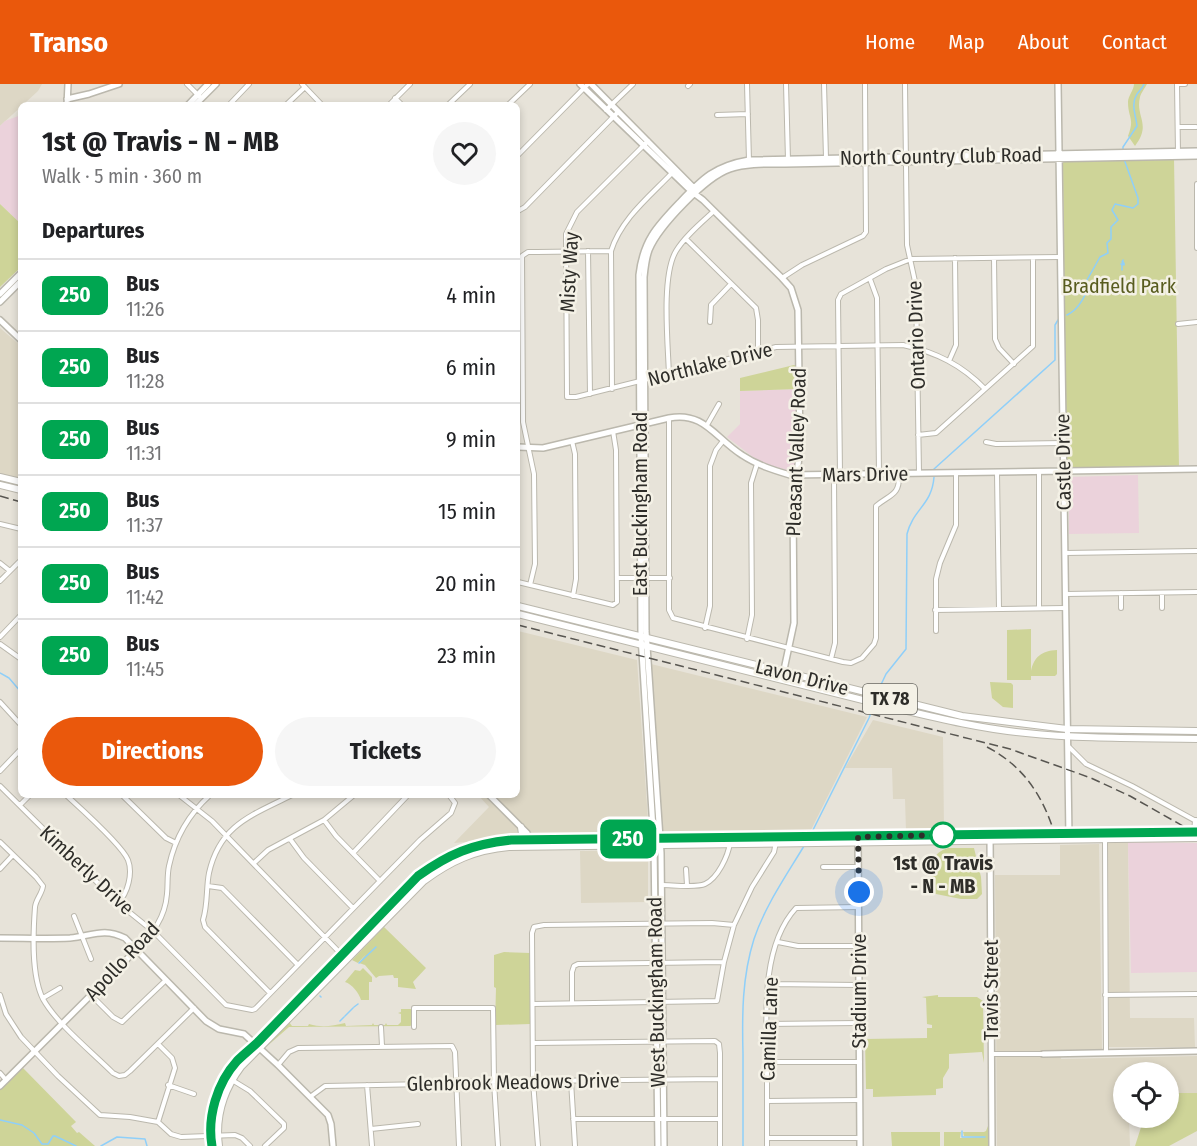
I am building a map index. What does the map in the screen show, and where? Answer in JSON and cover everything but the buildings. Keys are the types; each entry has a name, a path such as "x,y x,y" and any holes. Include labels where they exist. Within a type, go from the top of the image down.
{"main road":[{"path":"68,84 67,102 119,84"},
{"path":"197,102 208,84"},
{"path":"192,102 216,84"},
{"name":"Castle Drive","path":"1058,84 1069,836"},
{"name":"Pleasant Valley Road","path":"586,85 612,105 616,114 791,288 798,310 800,450 793,502 794,623 783,676"},
{"name":"Pleasant Valley Road","path":"586,85 606,110 616,114"},
{"name":"Pleasant Valley Road","path":"645,143 672,172 693,190"},
{"name":"North Country Club Road","path":"693,190 703,178 720,168 749,162 1148,155 1197,151"},
{"name":"North Country Club Road","path":"1178,154 1197,156"},
{"name":"East Buckingham Road","path":"657,842 644,645 639,275 643,251 657,227 693,190"},
{"path":"0,294 18,276"},
{"path":"0,302 18,284"},
{"path":"0,320 18,337"},
{"path":"520,447 543,448 669,418 690,417 707,425"},
{"name":"Mars Drive","path":"707,425 723,441 757,464 796,475 1197,469"},
{"path":"0,477 18,485"},
{"path":"0,485 18,486"},
{"name":"Lavon Drive","path":"520,606 644,637 930,717 996,729 1197,739"},
{"name":"Lavon Drive","path":"520,614 644,645 984,720 1067,733 1197,731"},
{"path":"930,717 931,709"},
{"path":"959,722 979,723 984,720"},
{"path":"492,798 521,827 531,843"},
{"path":"711,841 729,843 1196,834 1196,822"},
{"path":"518,840 522,834 521,827"},
{"path":"812,840 834,837 858,839"},
{"name":"Travis Street","path":"990,837 992,1146"},
{"name":"Stadium Drive","path":"858,839 860,1146"},
{"path":"345,957 418,876 439,861 478,845 518,840 531,843"},
{"path":"212,1146 214,1104 229,1078 345,957 424,881 444,866 479,851 531,843 776,841"},
{"name":"West Buckingham Road","path":"657,842 662,885 659,1002 661,1119 664,1146"},
{"name":"West Buckingham Road","path":"657,842 655,924 659,963"},
{"path":"655,887 658,889 662,904"},
{"path":"0,938 82,936 96,932 113,933 125,938 211,1025 244,1034 278,1065 330,1119 333,1146"},
{"name":"Apollo Road","path":"0,1086 136,949"},
{"path":"1043,1053 1197,1051"},
{"name":"West Buckingham Road","path":"658,1146 661,1119"},
{"path":"214,1135 219,1146"}],"street":[{"path":"187,84 200,97"},
{"path":"232,102 249,84"},
{"path":"392,102 410,84"},
{"path":"451,102 470,84"},
{"path":"511,102 530,84"},
{"path":"606,110 633,84"},
{"path":"747,84 749,162"},
{"path":"786,84 788,161"},
{"path":"825,84 826,160"},
{"path":"782,278 866,232 865,84"},
{"name":"Ontario Drive","path":"904,84 908,245 916,286 919,473"},
{"path":"1178,154 1177,84 1185,84"},
{"path":"289,102 303,85 319,102"},
{"path":"520,153 586,85"},
{"path":"395,98 399,102"},
{"path":"520,210 616,114"},
{"path":"717,115 748,114"},
{"path":"1178,127 1196,127"},
{"name":"Misty Way","path":"567,397 566,234 577,212 645,143"},
{"path":"612,388 611,251 625,223 672,172"},
{"path":"1197,184 1197,248"},
{"path":"669,375 669,267 676,252 686,239 714,211"},
{"path":"686,239 756,308 758,351"},
{"path":"588,251 590,394"},
{"path":"530,585 535,564 534,474 523,422 520,287 522,261 524,254 528,252 611,251"},
{"path":"831,659 835,643 838,300 841,294 911,259 1060,257"},
{"path":"950,361 956,345 955,258"},
{"path":"994,258 995,339 999,348 1014,364"},
{"path":"918,435 936,433 1033,346 1033,258"},
{"path":"870,279 877,298 879,474"},
{"path":"710,322 711,305 731,284"},
{"path":"1178,324 1197,322"},
{"name":"Northlake Drive","path":"567,397 590,394 783,346 903,345 950,361 973,377 985,389"},
{"path":"707,425 719,404"},
{"path":"669,418 669,610 673,618 747,639 851,663 862,658 874,644 876,638 876,506 894,494 899,482 899,474"},
{"path":"520,582 615,604 618,597 616,450 613,431"},
{"path":"572,441 575,454 576,576 573,596"},
{"path":"705,628 710,606 710,465 716,450 723,441"},
{"path":"986,442 996,444 1062,443"},
{"path":"747,639 752,615 751,483 757,464"},
{"path":"1039,472 1039,608"},
{"path":"936,631 938,571 956,525 956,473"},
{"path":"997,473 999,609"},
{"path":"0,524 18,528"},
{"path":"1065,553 1197,551"},
{"path":"0,563 10,571"},
{"path":"0,581 18,563"},
{"path":"617,578 670,578"},
{"path":"1065,594 1197,592"},
{"path":"1121,593 1121,608"},
{"path":"1162,593 1162,608"},
{"path":"935,610 1065,608"},
{"path":"0,637 18,618"},
{"path":"0,644 18,657"},
{"path":"1,704 18,722"},
{"path":"1067,746 1086,764 1154,797 1196,822"},
{"path":"0,771 18,752"},
{"name":"Kimberly Drive","path":"0,786 118,903 154,932 226,1005 255,1010 270,993"},
{"path":"20,805 27,798"},
{"path":"69,798 121,849 129,862 126,891 118,903"},
{"path":"125,798 166,838 176,843"},
{"path":"183,798 207,815 345,957"},
{"name":"Apollo Road","path":"136,949 154,932 165,906 170,865 176,843 196,808 207,798"},
{"path":"286,798 250,815 227,836 214,858 203,920 205,927 270,993 380,881 451,813 454,807 452,798"},
{"path":"254,863 268,850 324,820 350,798"},
{"path":"353,853 405,798"},
{"path":"324,820 380,881"},
{"path":"1104,836 1106,1051"},
{"path":"290,838 304,858 353,908"},
{"path":"533,1004 717,1000 734,925 752,887 774,852 776,841"},
{"path":"0,842 43,886 36,902 35,938 36,978 43,998 62,1023 119,1076 130,1071 194,1008"},
{"path":"662,885 705,884 712,878 726,857 729,843"},
{"path":"0,869 13,855"},
{"path":"823,867 858,867"},
{"path":"686,869 687,885"},
{"path":"208,886 222,888 298,965"},
{"name":"Camilla Lane","path":"767,1146 768,984 778,942 790,915 796,908 859,907"},
{"path":"74,916 91,959"},
{"path":"538,1146 532,1043 532,931 534,927 712,923 734,925"},
{"path":"778,942 798,946 859,946"},
{"path":"572,1003 572,972 576,965 724,962"},
{"path":"91,995 112,1017 122,1022 166,980"},
{"path":"768,984 859,985"},
{"path":"43,998 60,988"},
{"path":"1105,995 1197,994"},
{"path":"0,995 14,1027 83,1101 100,1115 158,1122 176,1136 239,1136 250,1146"},
{"path":"414,1027 414,1008 490,1007 493,1009 498,1146"},
{"path":"766,1024 859,1023"},
{"path":"381,1027 381,1046"},
{"path":"532,1043 715,1041 719,1044 720,1146"},
{"path":"158,1044 175,1062 158,1122"},
{"path":"278,1065 289,1052 298,1048 452,1046 455,1052 459,1146"},
{"path":"992,1054 1043,1053"},
{"path":"767,1062 860,1062"},
{"path":"0,1073 6,1080"},
{"path":"229,1078 250,1091 284,1124 284,1128 265,1146"},
{"name":"Glenbrook Meadows Drive","path":"310,1097 325,1086 720,1079"},
{"path":"570,1081 575,1146"},
{"path":"168,1085 194,1094"},
{"path":"367,1085 372,1146"},
{"path":"767,1101 860,1100"},
{"path":"573,1119 720,1119"},
{"path":"371,1129 417,1124"},
{"path":"767,1138 860,1138"},
{"path":"815,1138 815,1146"}],"shaded area":[{"path":"0,84 42,84 26,102 18,102 18,109 0,126"},
{"path":"18,116 18,221 0,204 0,126 5,121"},
{"path":"0,328 18,343 18,478 0,474"},
{"path":"798,389 798,451 794,472 769,465 753,457 727,437 740,424 740,391"},
{"path":"1138,475 1139,533 1069,534 1069,477"},
{"path":"520,631 637,660 649,835 533,836 454,843 489,807 481,798 520,798"},
{"path":"651,664 867,717 809,834 662,835"},
{"path":"873,720 943,737 944,831 906,831 905,799 893,799 892,768 845,768"},
{"path":"1128,842 1130,1018 1194,1018 1195,1047 1109,1047 1108,843"},
{"path":"1128,842 1197,843 1197,972 1131,973"},
{"path":"1099,844 1102,1050 1062,1050 1061,1059 1197,1056 1197,1093 1179,1093 1179,1062 1113,1062 1113,1128 1129,1128 1130,1146 997,1146 995,875 1060,875 1060,845"},
{"path":"648,850 648,902 581,903 580,851"}],"green space":[{"path":"1134,84 1147,84 1139,104 1142,132 1135,146 1128,136 1131,122 1128,100"},
{"name":"Bradfield Park","path":"1174,158 1179,467 1065,470 1064,160"},
{"path":"0,204 18,221 18,270 0,287"},
{"path":"797,366 798,389 740,391 740,378"},
{"path":"1031,629 1031,671 1039,656 1057,650 1057,674 1055,676 1031,676 1031,680 1007,680 1007,630"},
{"path":"990,682 1013,685 1013,708 1003,707 992,698"},
{"path":"948,848 974,848 981,877 982,894 977,899 961,899 931,893 933,860 941,851"},
{"path":"384,927 426,968 413,982 416,989 398,987 398,978 394,978 393,975 376,978 365,965 359,963 366,954 358,963 352,960"},
{"path":"504,952 530,953 530,1024 495,1025 494,955"},
{"path":"363,968 372,977 372,982 369,982 369,1000 361,1000 355,989 345,982 355,970 360,971"},
{"path":"938,995 938,997 977,997 983,1001 984,1063 982,1052 949,1054 949,1068 943,1078 943,1088 936,1089 936,1095 873,1097 873,1089 866,1089 865,1039 927,1038 927,1028 932,1028 932,1025 927,1024 926,998 922,997"},
{"path":"401,1009 413,1011 412,1025 289,1027 265,1048 289,1022 292,1026 308,1026 309,1024 327,1026 345,1023 346,1026 372,1025 373,1023 374,1025 385,1025 386,1023 387,1025 398,1025 401,1022 401,1014 398,1013"},
{"path":"23,1068 76,1122 71,1126 77,1133 79,1132 95,1146 0,1146 0,1090"},
{"path":"1179,1093 1197,1093 1197,1131 1169,1146 1135,1146 1141,1128 1179,1128"},
{"path":"988,1126 990,1146 944,1146 944,1132 961,1132 960,1138 986,1137 964,1136 963,1132 984,1132"},
{"path":"891,1132 940,1132 940,1146 892,1146"}],"waterway":[{"path":"1123,151 1123,147 1137,126 1134,103 1144,84"},
{"path":"1067,315 1082,300 1087,290 1087,280 1100,257 1108,253 1107,243 1111,239 1111,227 1118,220 1112,210 1115,204 1133,208 1138,204 1124,159"},
{"path":"1122,270 1123,260"},
{"path":"934,469 1055,360 1055,325 1058,320"},
{"path":"878,691 886,674 906,649 907,534 913,518 930,494 934,477"},
{"path":"0,673 9,678 18,688"},
{"path":"811,834 873,707"},
{"path":"743,1146 743,1010 750,953 776,891 804,846"},
{"path":"359,963 376,947"},
{"path":"354,1007 358,1004"},
{"path":"345,1016 353,1008"},
{"path":"340,1021 344,1017"},
{"path":"0,1120 22,1125 34,1133 42,1144 48,1144 55,1136 76,1146"},
{"path":"962,1131 962,1137 985,1137"},
{"path":"101,1146 117,1137 145,1139 147,1146"}],"railway":[{"path":"0,496 18,501"},
{"path":"520,626 1010,749 1091,778 1130,796 1197,834"},
{"path":"987,747 1019,770 1035,790 1052,826"}],"bus line":[{"name":"250","path":"212,1146 211,1126 216,1098 226,1076 237,1061 418,876 439,861 465,849 511,840 1197,832"}],"place":[{"name":"1st @ Travis - N - MB","path":"943,835"}],"route":[{"path":"859,892 858,837 950,835 943,835"}]}
